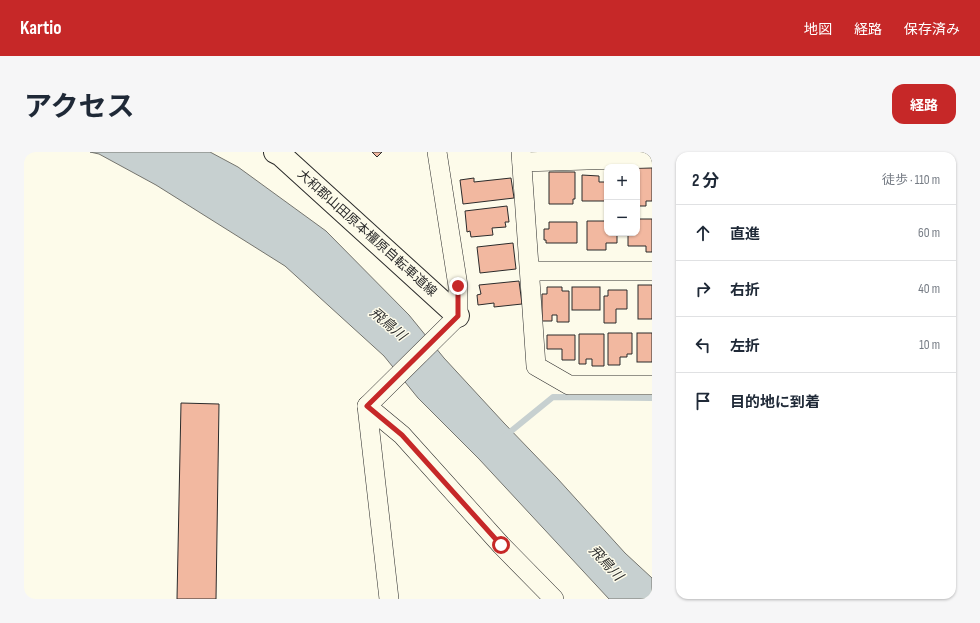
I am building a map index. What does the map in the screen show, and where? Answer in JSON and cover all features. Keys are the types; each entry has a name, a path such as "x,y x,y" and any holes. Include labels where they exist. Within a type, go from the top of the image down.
{"main road":[{"name":"大和郡山田原本橿原自転車道線","path":"275,152 281,155 456,320"}],"street":[{"path":"370,402 456,320 458,286 438,152"},
{"path":"652,158 522,157 536,366 569,385 652,385"},
{"path":"530,271 652,271"},
{"path":"370,402 389,599"},
{"path":"370,402 402,435 501,545 554,599"}],"water":[{"name":"飛鳥川","path":"90,152 210,152 238,167 326,231 409,315 444,358 504,423 557,478 625,553 652,578 652,599 609,599 479,459 418,398 384,356 285,266 156,185 99,154"}],"building":[{"path":"372,152 382,152 377,157"},
{"path":"640,168 652,168 652,201 646,201 646,206 640,206"},
{"path":"549,172 575,172 575,199 573,199 573,204 549,204"},
{"path":"582,175 599,176 599,182 604,182 604,201 582,201"},
{"path":"474,178 474,182 511,178 514,198 463,204 460,180"},
{"path":"507,206 509,222 505,222 506,227 492,228 493,235 471,237 470,231 467,232 465,211"},
{"path":"640,219 652,219 652,252 646,252 646,246 628,246 628,236 640,236"},
{"path":"587,221 604,221 604,236 617,236 617,243 606,243 606,250 587,250"},
{"path":"549,222 577,222 577,243 546,243 546,240 544,240 544,229 549,229"},
{"path":"513,243 516,269 480,273 477,247"},
{"path":"519,281 522,304 494,307 494,303 478,305 477,295 481,294 479,285"},
{"path":"638,285 652,285 652,319 638,319"},
{"path":"547,287 562,287 562,291 569,291 569,322 557,322 557,315 552,315 552,321 542,321 542,294 547,294"},
{"path":"572,287 600,287 600,310 572,310"},
{"path":"608,290 627,290 627,309 616,309 616,323 604,323 604,296 608,296"},
{"path":"608,333 632,333 632,354 627,354 627,357 620,357 620,365 608,365"},
{"path":"637,333 652,333 652,362 637,362"},
{"path":"579,334 604,334 604,366 592,366 592,359 586,359 586,364 579,364"},
{"path":"547,335 575,335 575,360 562,360 562,349 547,349"},
{"path":"181,403 219,404 216,599 177,599"}],"waterway":[{"path":"505,436 553,397 652,398"}],"route":[{"path":"458,286 458,316 367,406 402,435 501,545"}]}
